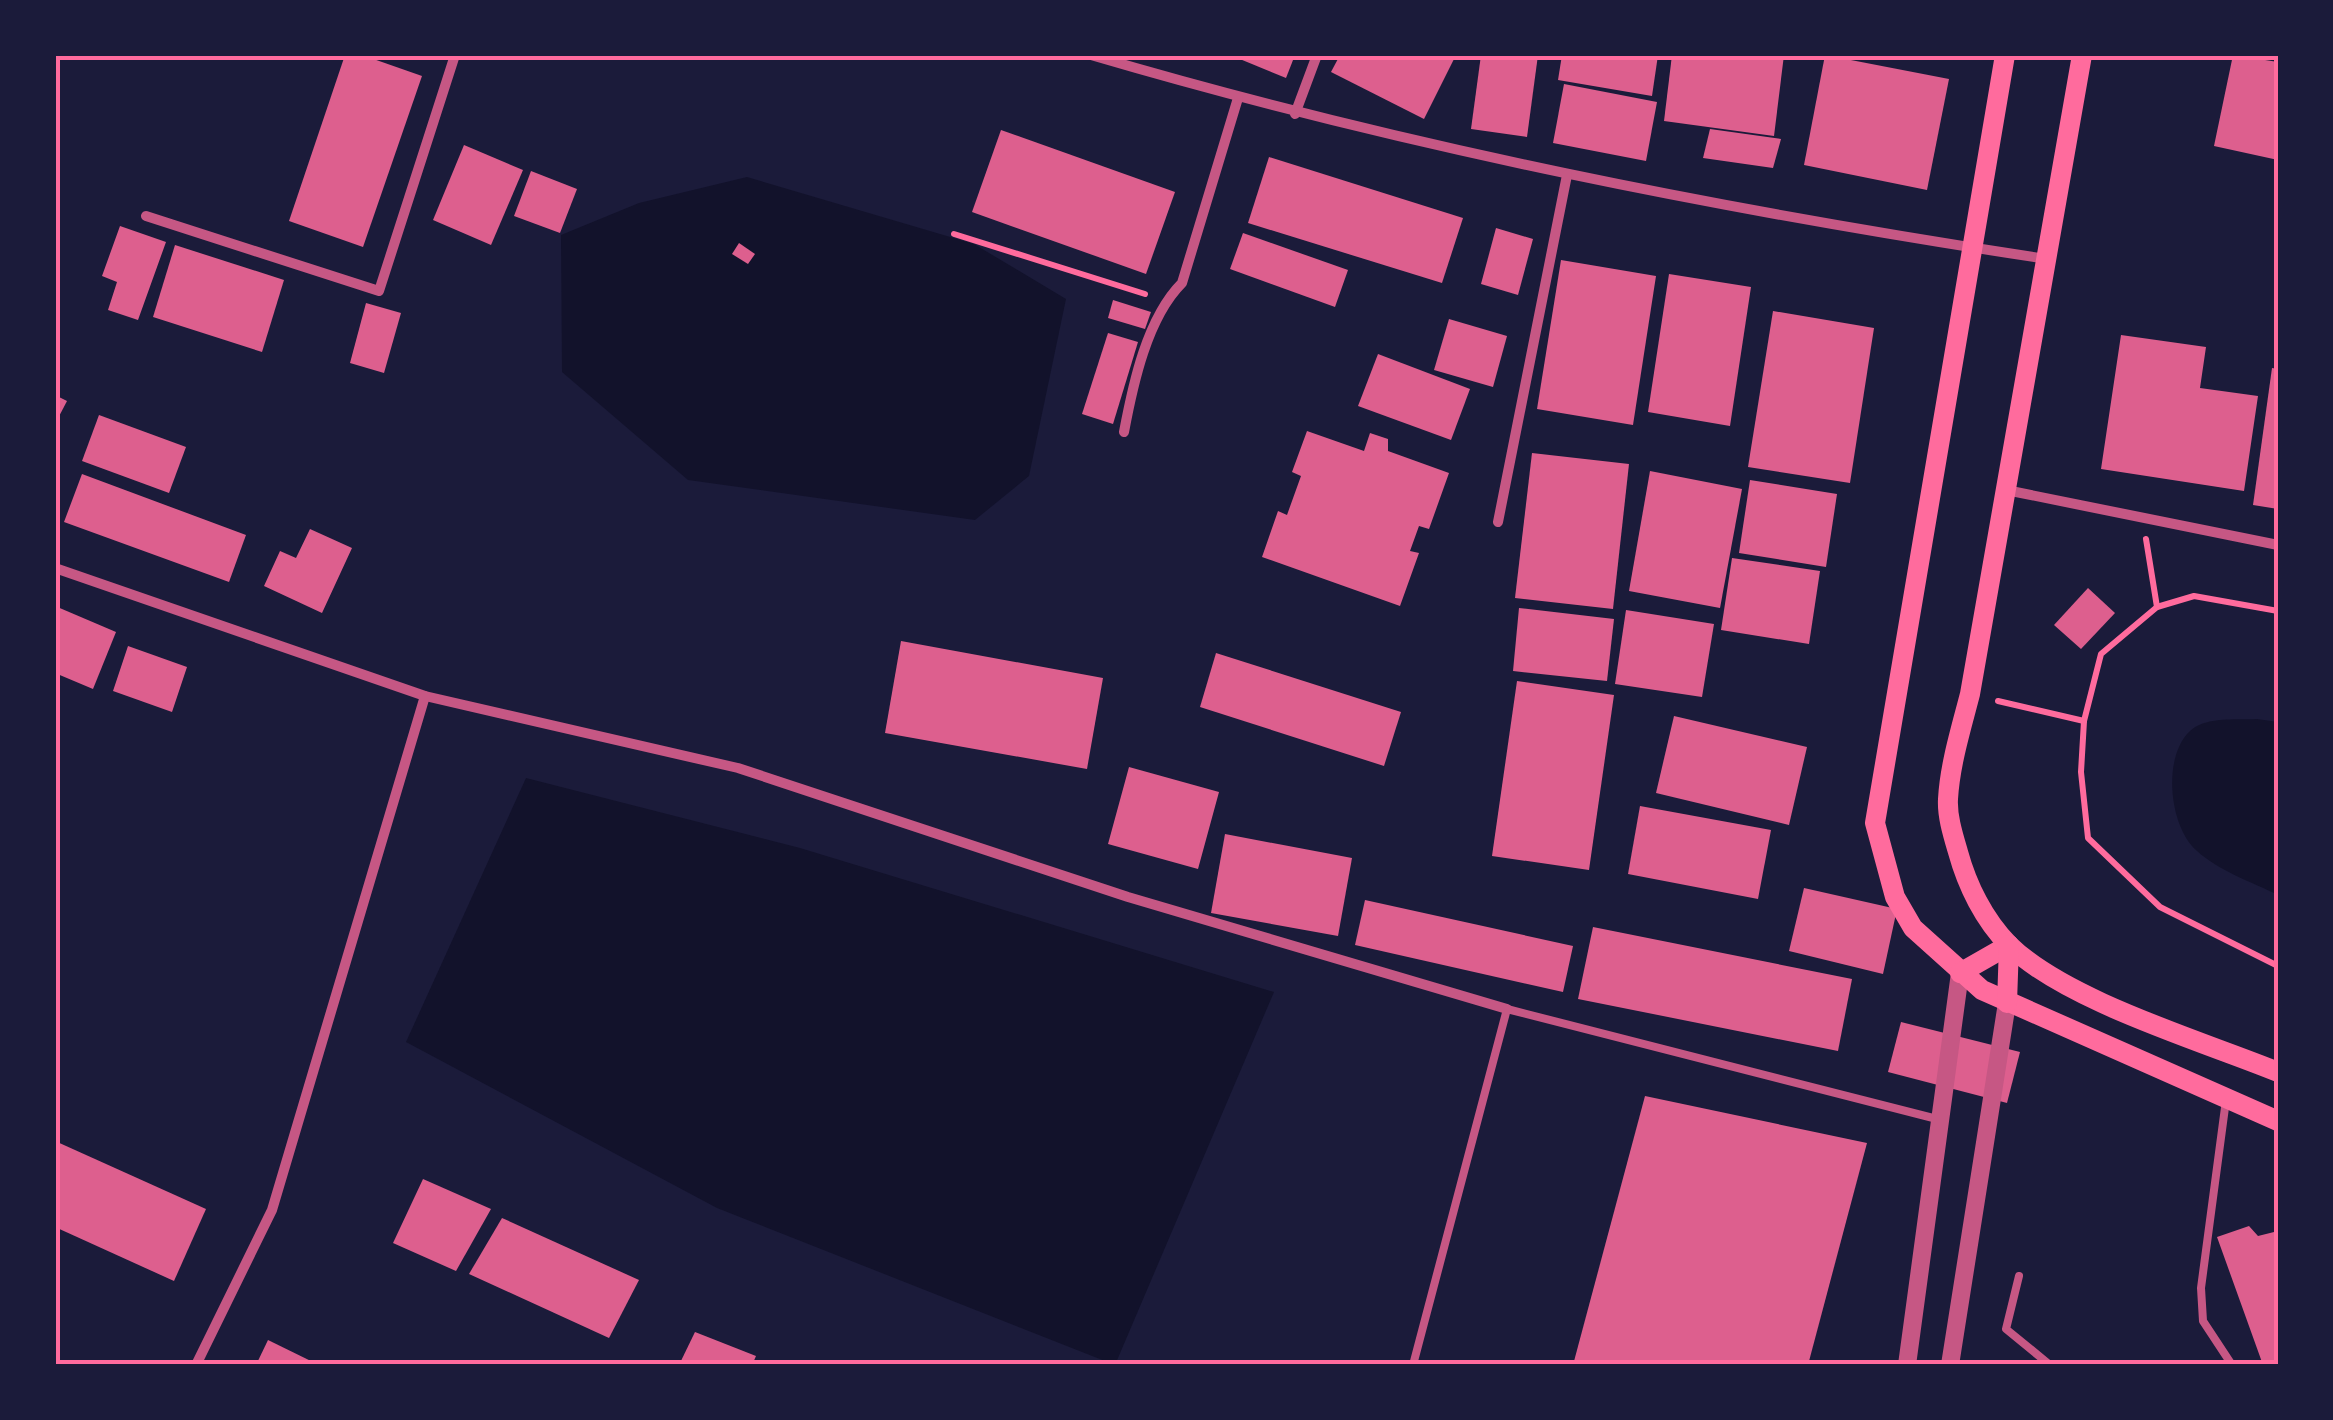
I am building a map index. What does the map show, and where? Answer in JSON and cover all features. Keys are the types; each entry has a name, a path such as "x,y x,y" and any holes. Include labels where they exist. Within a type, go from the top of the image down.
{"main road":[{"path":"2006,55 1875,823 1895,898 1913,928 1960,973 2007,1003 2278,1120"},
{"path":"2082,55 1970,694 1952,767 1948,804 1953,833 1974,894 2009,944 2072,986 2278,1072"},
{"path":"1960,973 2009,944"},
{"path":"2007,1003 2009,944"}],"street":[{"path":"146,216 379,291 455,55"},
{"path":"1091,55 1295,114 1566,175 2046,259"},
{"path":"1295,114 1317,55"},
{"path":"1124,432 1130,397 1165,300 1182,282 1238,98"},
{"path":"1498,522 1566,175"},
{"path":"2006,490 2278,545"},
{"path":"55,568 425,696 738,768 1128,897 1507,1009"},
{"path":"196,1365 272,1210 425,696"},
{"path":"1907,1365 1960,973"},
{"path":"1950,1365 2007,1003"}],"lane":[{"path":"1413,1365 1507,1009 1941,1120"},
{"path":"2226,1097 2202,1288 2203,1322 2232,1365"},
{"path":"2019,1276 2006,1329 2050,1365"}],"path":[{"path":"954,234 1165,300"},
{"path":"2143,520 2157,607"},
{"path":"2278,611 2194,596 2157,607 2101,654 2084,721 2081,772 2088,838 2160,907 2278,966"},
{"path":"1970,694 2084,721"}],"shaded area":[{"path":"747,177 974,244 1066,299 1029,476 975,520 688,480 562,372 561,235 639,203"},
{"path":"2213,721 2278,722 2278,895 2225,870 2197,851 2180,826 2172,792 2175,757 2190,731"},
{"path":"526,778 800,848 1274,992 1115,1365 717,1208 406,1042"}],"building":[{"path":"345,55 362,55 422,76 363,247 289,221"},
{"path":"1230,55 1295,55 1286,78"},
{"path":"1340,55 1456,55 1424,119 1331,72"},
{"path":"1481,55 1538,55 1527,137 1471,129"},
{"path":"1562,55 1658,55 1652,96 1558,80"},
{"path":"1672,55 1784,55 1774,136 1664,121"},
{"path":"1825,55 1949,79 1927,190 1804,165"},
{"path":"2233,55 2278,62 2278,160 2214,146"},
{"path":"1564,84 1657,102 1646,161 1553,143"},
{"path":"1710,129 1781,139 1773,168 1703,158"},
{"path":"1001,130 1175,192 1146,274 972,212"},
{"path":"464,145 523,170 491,245 433,220"},
{"path":"1269,157 1463,218 1442,283 1248,223"},
{"path":"531,171 577,189 560,233 514,216"},
{"path":"120,226 166,242 138,320 108,310 117,282 102,276"},
{"path":"1496,228 1533,239 1518,295 1481,284"},
{"path":"1243,233 1348,270 1335,307 1230,269"},
{"path":"739,243 755,254 748,264 732,254"},
{"path":"175,245 284,280 262,352 153,317"},
{"path":"1561,260 1656,276 1633,425 1537,409"},
{"path":"1669,274 1751,287 1730,426 1648,412"},
{"path":"1113,300 1151,312 1145,329 1108,318"},
{"path":"366,303 401,313 384,373 350,363"},
{"path":"1773,311 1874,328 1850,483 1748,467"},
{"path":"1449,319 1507,336 1493,387 1434,370"},
{"path":"1108,333 1138,342 1113,424 1082,414"},
{"path":"2121,335 2206,347 2200,388 2258,396 2244,491 2101,469"},
{"path":"1378,354 1470,389 1451,440 1358,406"},
{"path":"2272,368 2278,369 2278,509 2253,505"},
{"path":"55,395 67,401 55,424"},
{"path":"99,415 186,447 169,493 82,461"},
{"path":"1307,431 1364,451 1370,433 1388,439 1388,451 1449,473 1429,529 1419,526 1410,551 1419,553 1400,606 1262,557 1278,511 1287,515 1301,476 1292,472"},
{"path":"1532,453 1629,464 1613,609 1515,598"},
{"path":"1650,471 1742,489 1720,608 1629,591"},
{"path":"82,474 246,535 229,582 64,522"},
{"path":"1750,480 1837,494 1826,567 1739,553"},
{"path":"310,529 352,548 322,613 264,586 280,551 296,558"},
{"path":"1732,558 1820,571 1809,644 1721,630"},
{"path":"2088,588 2115,613 2081,649 2054,625"},
{"path":"55,606 116,632 93,689 55,673"},
{"path":"1519,608 1614,619 1607,681 1513,671"},
{"path":"1626,610 1714,624 1702,697 1615,684"},
{"path":"901,641 1103,678 1087,769 885,733"},
{"path":"128,646 187,667 172,712 113,691"},
{"path":"1216,653 1401,712 1384,766 1200,707"},
{"path":"1517,681 1614,695 1589,870 1492,856"},
{"path":"1674,716 1807,747 1789,825 1656,793"},
{"path":"1129,767 1219,792 1198,869 1108,844"},
{"path":"1640,806 1771,830 1758,899 1628,874"},
{"path":"1225,834 1352,858 1338,936 1211,913"},
{"path":"1804,888 1897,909 1883,974 1789,951"},
{"path":"1365,900 1573,946 1563,992 1355,945"},
{"path":"1593,927 1852,979 1838,1051 1578,999"},
{"path":"1901,1022 2020,1052 2007,1103 1888,1072"},
{"path":"1645,1096 1867,1143 1808,1365 1573,1365"},
{"path":"55,1141 206,1209 174,1281 55,1227"},
{"path":"423,1179 491,1209 456,1271 393,1243"},
{"path":"502,1218 639,1280 609,1338 469,1274"},
{"path":"2249,1226 2258,1236 2278,1231 2278,1365 2263,1365 2217,1237"},
{"path":"695,1332 756,1356 752,1365 679,1365"},
{"path":"268,1340 319,1365 256,1365"}]}
